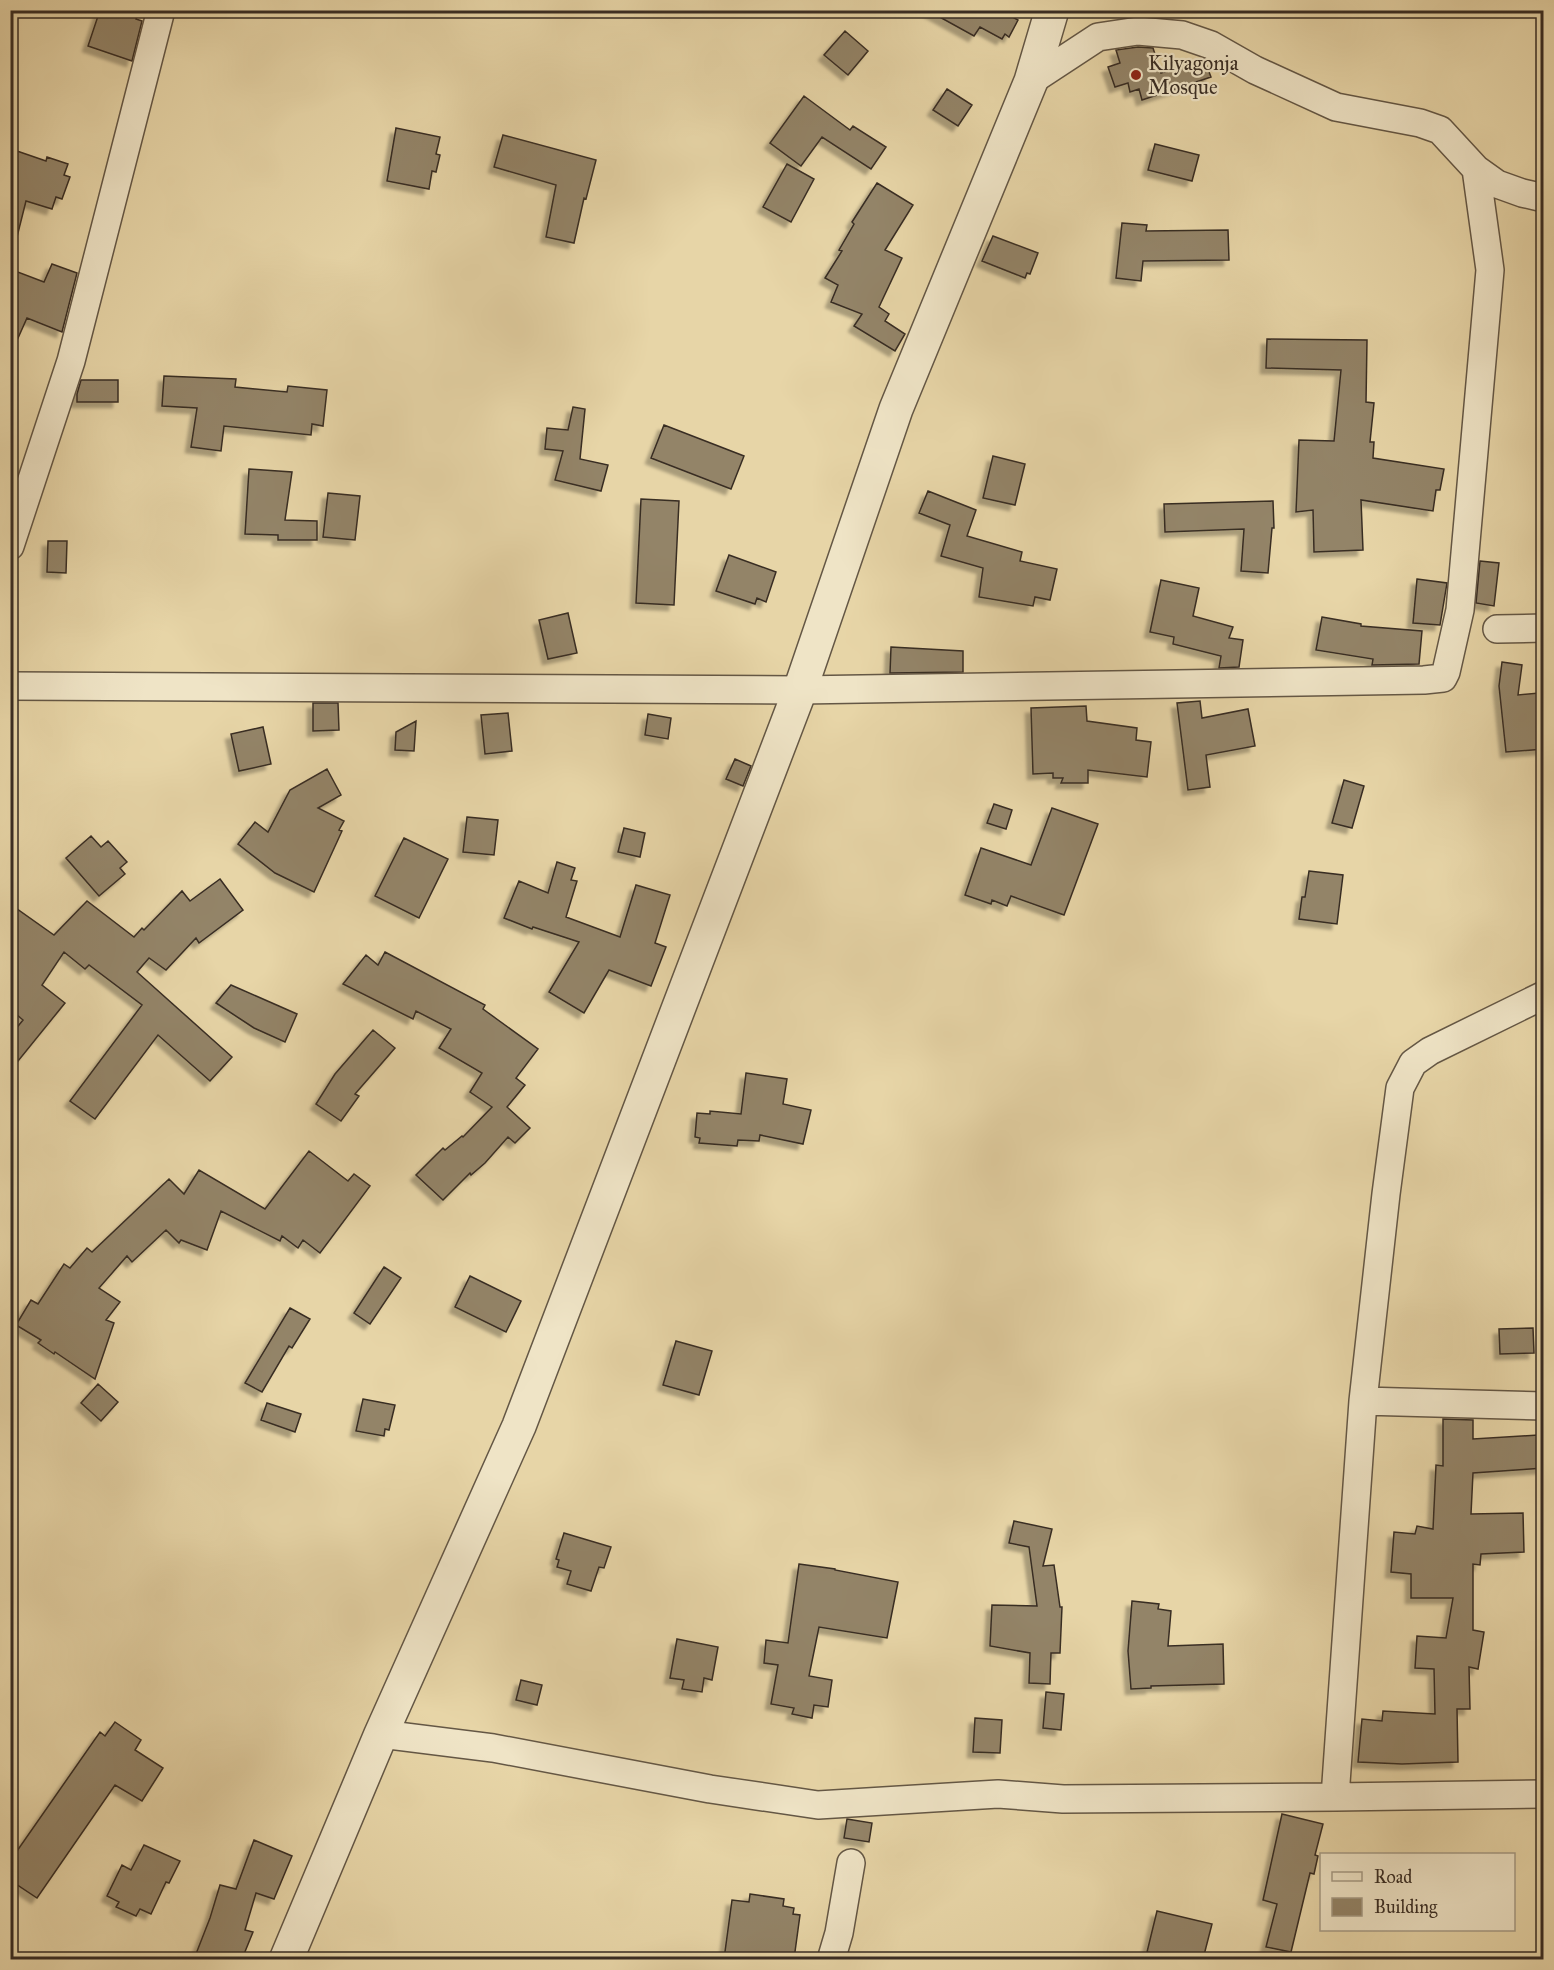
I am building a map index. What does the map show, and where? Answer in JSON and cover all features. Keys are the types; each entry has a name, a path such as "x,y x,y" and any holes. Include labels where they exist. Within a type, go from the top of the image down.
{"street":[{"path":"10,546 71,362 161,10"},
{"path":"286,1959 381,1734 519,1426 800,690 896,408 1031,81 1052,10"},
{"path":"1031,81 1098,37 1138,31 1182,35 1211,45 1255,70 1336,107 1420,123 1440,130 1476,169 1497,184 1522,194 1544,198"},
{"path":"10,686 800,690 1424,681 1443,678 1460,610 1490,270 1476,169"},
{"path":"1497,629 1544,628"},
{"path":"1335,1797 1363,1401 1400,1088 1413,1063 1430,1051 1544,995"},
{"path":"1363,1401 1544,1406"},
{"path":"381,1734 493,1748 710,1789 818,1805 998,1794 1064,1799 1544,1794"},
{"path":"831,1959 839,1933 851,1863"}],"building":[{"path":"100,10 139,10 136,19 142,21 132,61 88,46"},
{"path":"927,10 1000,10 1018,20 1009,37 1005,34 1002,39 980,27 974,36"},
{"path":"845,31 868,51 848,75 824,55"},
{"name":"Kilyagonja Mosque","path":"1138,47 1153,48 1161,73 1204,59 1211,77 1142,100 1139,89 1130,92 1128,83 1115,87 1108,67 1120,63 1116,50"},
{"path":"947,89 972,105 958,126 933,110"},
{"path":"804,96 850,130 853,126 886,147 871,169 822,137 801,166 770,143"},
{"path":"396,128 440,137 436,154 440,155 436,172 432,171 429,189 387,181"},
{"path":"503,135 596,160 586,199 584,198 574,243 546,237 556,185 494,167"},
{"path":"1155,144 1199,155 1192,181 1148,170"},
{"path":"17,151 46,161 47,157 68,164 64,175 70,177 62,199 56,197 52,209 26,201 17,237 10,236 10,170"},
{"path":"787,164 814,179 791,222 763,207"},
{"path":"877,183 913,205 885,250 902,258 879,307 889,314 885,321 905,334 895,351 854,326 862,314 831,302 838,285 825,278 842,251 839,250 854,224 852,222"},
{"path":"1122,223 1147,225 1146,231 1228,230 1229,260 1143,261 1141,281 1116,278"},
{"path":"993,236 1038,253 1030,274 1027,273 1025,278 982,261"},
{"path":"52,264 77,273 62,332 27,318 10,356 10,269 44,282"},
{"path":"1267,339 1367,340 1366,402 1374,403 1370,442 1374,442 1373,458 1444,469 1440,490 1436,490 1433,511 1361,500 1363,550 1314,552 1313,510 1296,512 1299,440 1334,441 1341,370 1266,368"},
{"path":"164,376 236,379 235,387 287,392 288,386 327,390 323,426 312,424 311,435 224,426 221,451 191,447 197,408 162,406"},
{"path":"81,380 118,380 118,402 77,402"},
{"path":"573,407 585,409 580,459 608,465 601,491 555,480 563,451 545,449 547,428 568,430"},
{"path":"664,425 744,456 731,489 651,458"},
{"path":"993,456 1025,464 1015,505 983,498"},
{"path":"249,469 292,472 285,520 317,521 317,540 278,540 278,535 245,534"},
{"path":"928,491 976,510 967,536 1022,552 1020,561 1057,569 1050,600 1035,597 1033,606 979,597 983,568 941,556 950,525 919,513"},
{"path":"328,493 360,496 355,540 323,537"},
{"path":"641,499 679,501 674,605 636,603"},
{"path":"1273,501 1274,528 1272,528 1268,573 1241,571 1244,529 1165,532 1164,504"},
{"path":"48,541 67,541 66,573 47,572"},
{"path":"729,555 776,572 766,602 757,598 755,604 716,591"},
{"path":"1480,561 1499,563 1494,606 1476,603"},
{"path":"1417,579 1447,583 1440,625 1413,623"},
{"path":"1161,580 1199,588 1193,616 1233,627 1229,638 1243,640 1239,667 1219,668 1221,656 1173,644 1174,637 1150,632"},
{"path":"568,613 577,653 548,659 539,620"},
{"path":"1322,617 1361,624 1361,626 1422,631 1419,664 1372,665 1373,659 1316,650"},
{"path":"891,647 963,651 963,672 890,673"},
{"path":"1502,662 1522,665 1518,695 1539,693 1544,749 1506,752 1499,686"},
{"path":"1200,701 1202,718 1248,709 1255,746 1206,755 1210,787 1188,790 1177,703"},
{"path":"313,703 338,703 339,730 313,731"},
{"path":"1086,706 1087,721 1137,728 1136,740 1151,742 1147,777 1088,770 1088,783 1061,783 1063,778 1053,778 1053,773 1033,774 1031,708"},
{"path":"508,713 512,751 485,754 481,715"},
{"path":"648,714 671,718 668,739 645,735"},
{"path":"416,721 414,751 395,750 396,732"},
{"path":"263,727 271,764 239,771 231,734"},
{"path":"735,759 751,766 743,786 726,779"},
{"path":"327,769 341,795 318,808 344,821 339,830 342,831 314,892 275,873 238,844 255,822 268,832 290,790"},
{"path":"1344,780 1364,786 1352,828 1332,823"},
{"path":"994,804 1012,810 1006,829 987,823"},
{"path":"1052,808 1098,824 1064,915 1011,896 1007,906 992,900 991,904 965,895 981,848 1031,865"},
{"path":"467,817 498,820 494,855 463,852"},
{"path":"624,828 645,833 640,857 618,852"},
{"path":"91,836 101,847 108,841 127,862 120,868 125,874 99,896 66,858"},
{"path":"404,838 448,859 419,918 375,896"},
{"path":"557,862 575,868 571,880 577,881 566,917 620,937 636,885 670,895 655,943 666,947 651,986 609,970 584,1013 549,992 579,942 533,927 532,929 504,918 519,881 548,893"},
{"path":"1309,871 1343,875 1337,924 1299,919"},
{"path":"220,879 243,910 199,943 196,938 166,970 149,958 137,972 232,1057 210,1081 158,1035 95,1119 70,1101 142,1005 89,965 85,969 64,952 42,985 65,1003 10,1071 10,1036 23,1020 10,1009 10,904 54,935 87,901 134,937 142,928 144,930 182,891 190,901"},
{"path":"385,952 485,1005 483,1009 538,1049 516,1078 525,1085 507,1107 530,1128 515,1143 508,1137 485,1163 471,1175 470,1173 443,1200 416,1175 443,1148 445,1150 463,1137 492,1107 470,1092 482,1073 439,1048 451,1029 416,1011 413,1019 343,984 366,955 378,965"},
{"path":"231,985 297,1014 285,1042 254,1028 216,1003"},
{"path":"373,1030 395,1048 355,1094 359,1096 341,1121 316,1104 335,1074"},
{"path":"746,1073 787,1079 783,1104 811,1110 803,1144 760,1135 759,1141 738,1140 737,1146 699,1143 700,1138 695,1137 697,1113 710,1114 710,1111 741,1114"},
{"path":"309,1151 348,1181 354,1174 370,1186 320,1253 303,1240 298,1248 282,1236 280,1241 221,1211 207,1250 181,1240 179,1243 166,1230 132,1262 127,1256 99,1288 120,1302 106,1320 114,1323 95,1379 55,1352 54,1354 38,1343 41,1340 16,1325 31,1300 38,1304 64,1264 70,1268 87,1248 92,1252 169,1179 184,1194 199,1170 265,1209"},
{"path":"384,1267 401,1278 370,1324 354,1313"},
{"path":"470,1276 521,1301 506,1332 455,1307"},
{"path":"290,1308 310,1319 292,1348 289,1346 262,1392 245,1383"},
{"path":"1533,1328 1534,1353 1500,1354 1499,1329"},
{"path":"676,1341 712,1351 699,1395 663,1385"},
{"path":"98,1384 118,1402 101,1421 81,1403"},
{"path":"363,1399 395,1405 389,1430 385,1429 384,1436 356,1431"},
{"path":"267,1403 301,1414 295,1432 261,1420"},
{"path":"1443,1419 1473,1420 1473,1439 1538,1435 1538,1440 1544,1440 1544,1468 1473,1473 1471,1514 1523,1513 1524,1552 1481,1554 1480,1565 1473,1564 1473,1630 1484,1632 1478,1669 1469,1667 1470,1709 1457,1709 1458,1762 1402,1764 1358,1762 1362,1719 1382,1721 1383,1711 1435,1714 1434,1669 1415,1668 1417,1636 1446,1638 1453,1598 1411,1598 1411,1574 1391,1572 1394,1532 1415,1534 1417,1526 1433,1529 1436,1465 1443,1466"},
{"path":"1014,1521 1052,1529 1043,1566 1054,1565 1060,1607 1062,1607 1060,1653 1051,1653 1050,1684 1029,1683 1030,1653 990,1646 992,1605 1037,1606 1029,1547 1009,1543"},
{"path":"564,1533 611,1547 604,1568 599,1567 591,1591 567,1584 571,1571 557,1567 559,1560 556,1559"},
{"path":"799,1564 898,1582 887,1638 819,1627 809,1676 832,1680 828,1707 814,1705 812,1718 792,1714 794,1708 771,1704 778,1665 764,1663 766,1640 788,1643"},
{"path":"1132,1601 1159,1604 1158,1609 1171,1611 1168,1646 1223,1644 1224,1684 1151,1686 1151,1688 1131,1689 1128,1651"},
{"path":"677,1639 718,1647 712,1680 704,1678 702,1692 682,1689 684,1680 670,1678"},
{"path":"521,1680 542,1685 537,1705 516,1700"},
{"path":"1046,1692 1064,1694 1061,1730 1043,1728"},
{"path":"975,1718 1002,1720 1000,1753 973,1752"},
{"path":"115,1722 141,1740 135,1750 163,1768 142,1801 115,1785 37,1898 10,1880 10,1861 100,1732 105,1736"},
{"path":"1282,1814 1323,1824 1315,1855 1318,1856 1314,1874 1310,1873 1291,1952 1266,1947 1277,1904 1263,1900"},
{"path":"847,1819 872,1823 869,1842 844,1838"},
{"path":"254,1840 292,1856 274,1899 256,1893 245,1930 253,1932 242,1959 194,1959 220,1885 236,1889"},
{"path":"144,1845 180,1861 169,1883 166,1882 151,1914 140,1909 136,1916 116,1907 119,1902 107,1896 122,1865 131,1870"},
{"path":"750,1894 784,1899 783,1906 794,1908 793,1914 800,1915 794,1959 724,1959 732,1900 749,1902"},
{"path":"1157,1911 1212,1924 1203,1959 1155,1959 1157,1954 1147,1952"}],"place":[{"name":"Kilyagonja Mosque","path":"1136,75"}]}
